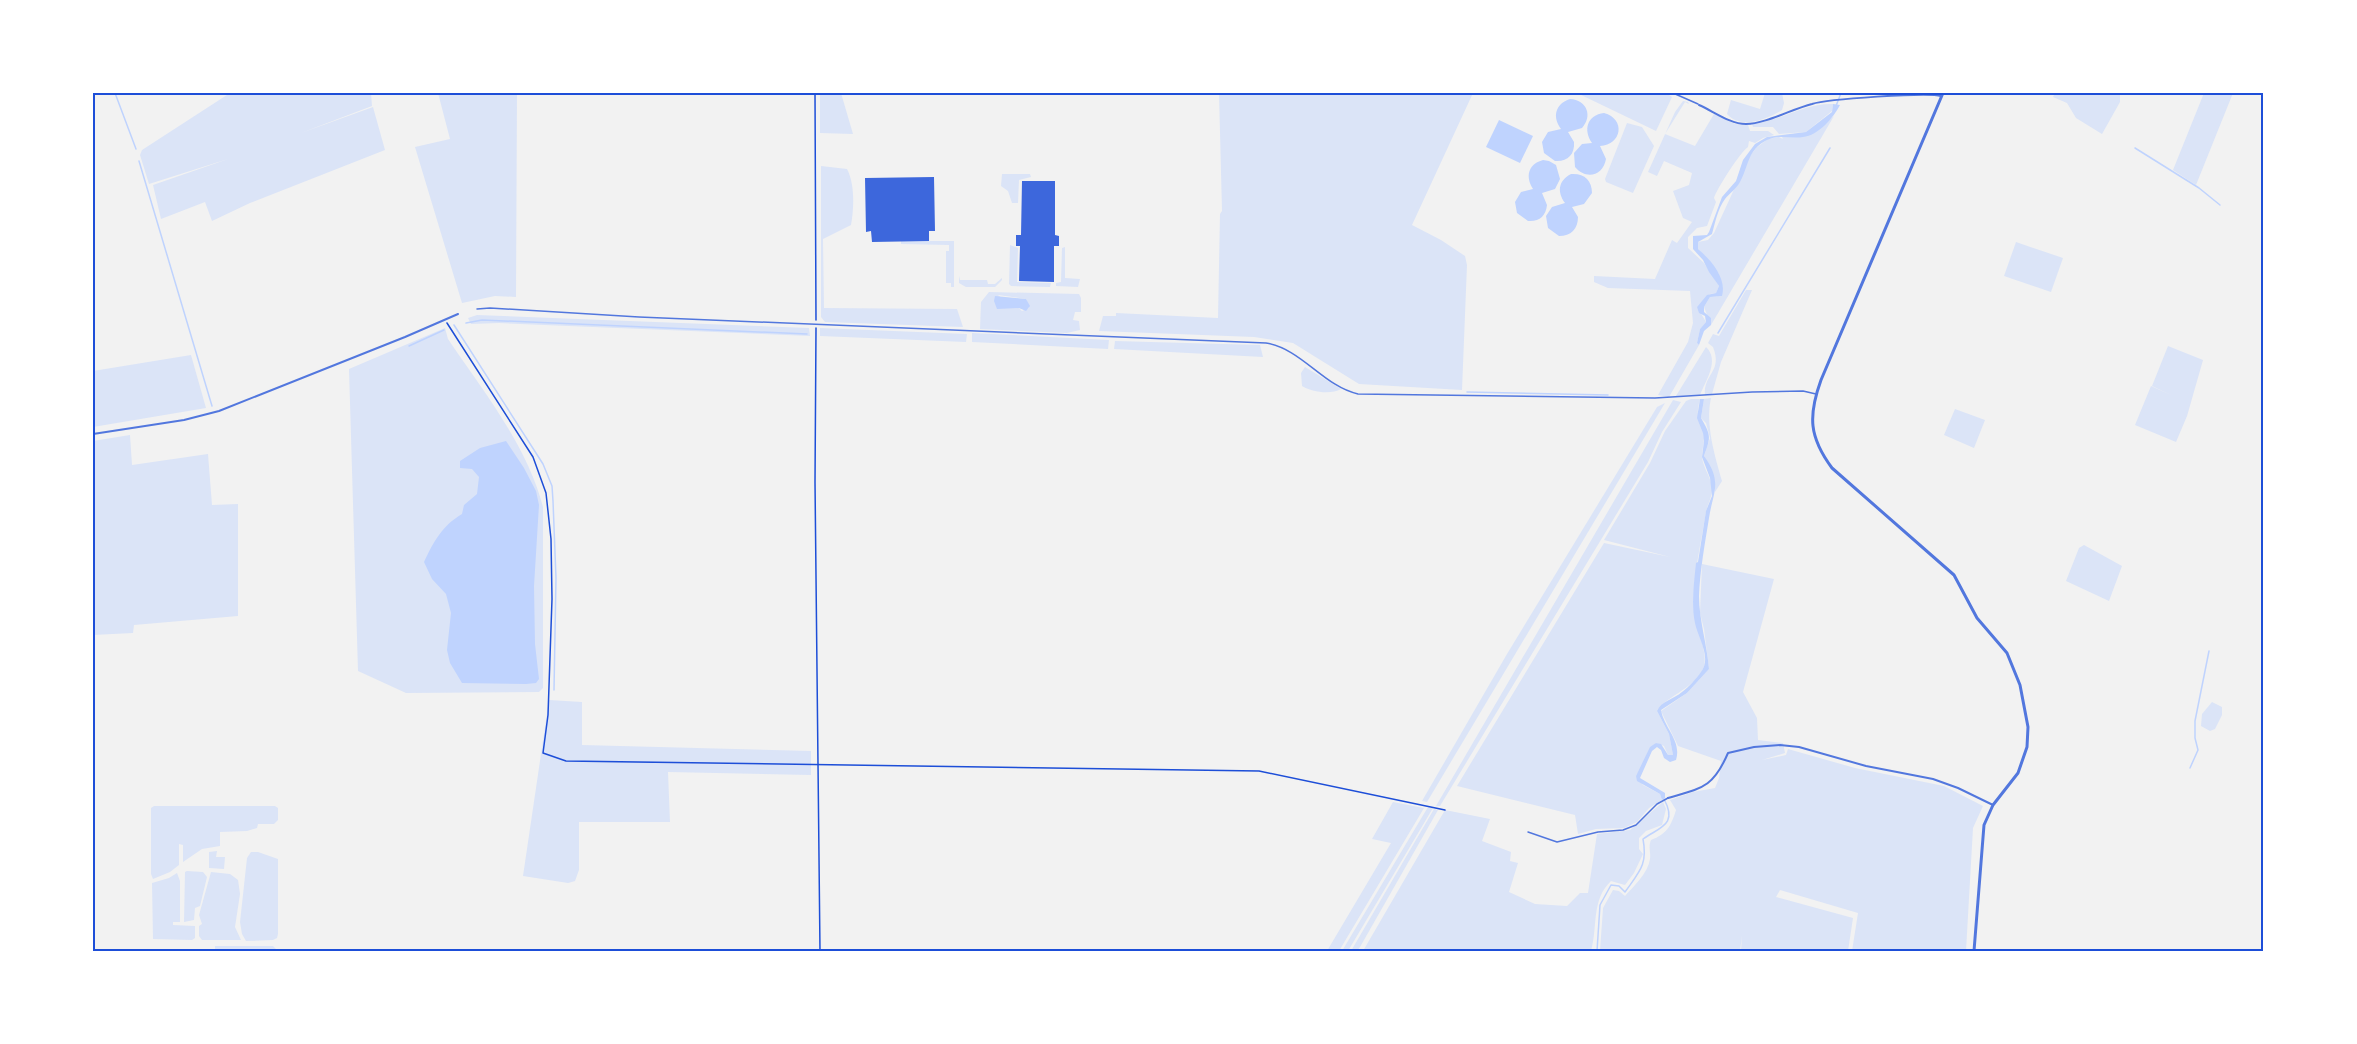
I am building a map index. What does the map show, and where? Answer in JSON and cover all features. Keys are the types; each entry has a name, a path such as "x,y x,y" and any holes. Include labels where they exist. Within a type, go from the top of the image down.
{"street":[{"path":"1699,105 1734,122 1746,124 1829,100 1942,95 1816,394 1812,425 1815,441 1825,458 1842,478 1954,575 1977,618 2001,646 2013,665 2020,685 2026,711 2028,747 2018,773 1993,805 1983,825 1974,951"},
{"path":"93,434 184,420 219,411 458,314"},
{"path":"1668,798 1704,787 1710,782 1728,753 1754,747 1780,745 1799,747 1866,766 1933,779 1993,805"}],"lane":[{"path":"1673,93 1699,105"},
{"path":"477,309 1266,344 1286,349 1339,386 1358,394 1655,398 1752,392 1803,391 1816,394"},
{"path":"1528,832 1557,842 1599,832 1623,830 1636,825 1658,804 1668,798"}],"path":[{"path":"815,93 815,482 820,951"},
{"path":"446,319 454,336 533,457 546,493 551,538 552,599 548,715 543,753 566,760 1259,771 1445,810"}],"shaded area":[{"path":"230,93 371,93 372,106 301,133 373,107 385,150 250,203 212,221 205,202 161,219 153,185 228,159 149,184 140,155 142,150"},
{"path":"438,93 517,93 516,297 495,296 462,303 415,147 450,139"},
{"path":"820,93 841,93 853,134 820,133"},
{"path":"1219,93 1473,93 1412,225 1465,256 1467,265 1462,390 1359,384 1293,343 1254,337 1099,331 1103,316 1116,316 1116,313 1218,318 1220,214 1222,211"},
{"path":"1577,93 1666,93 1672,97 1656,131"},
{"path":"1765,93 1782,93 1784,103 1782,110 1769,117 1747,122 1733,119 1727,114 1731,100 1760,109"},
{"path":"2055,93 2120,93 2120,102 2102,134 2076,118 2067,103 2053,97"},
{"path":"2204,93 2233,93 2196,185 2173,170"},
{"path":"1683,101 1688,102 1689,104 1685,102 1665,133"},
{"path":"1833,104 1832,111 1806,132 1779,134 1773,127 1753,127 1752,124 1812,106"},
{"path":"1714,114 1735,124 1748,125 1750,131 1768,131 1774,135 1755,143 1749,141 1748,147 1724,179 1714,198 1716,202 1707,226 1697,228 1688,237 1688,248 1704,263 1719,286 1716,293 1710,294 1697,307 1706,322 1700,329 1697,343 1699,345 1669,397 1658,395 1688,342 1693,323 1690,291 1608,288 1594,282 1594,276 1655,279 1672,240 1677,243 1692,222 1683,218 1673,191 1689,185 1692,173 1664,161 1657,176 1648,172 1665,134 1695,146"},
{"path":"1834,116 1711,325 1704,307 1710,297 1722,296 1719,274 1698,249 1698,242 1708,240 1714,233 1748,159 1756,148 1768,139 1779,137 1783,139 1782,137 1815,132"},
{"path":"1627,123 1642,127 1654,146 1633,193 1606,182 1605,179"},
{"path":"821,166 847,169 853,197 851,225 823,239 824,308 957,309 963,327 825,322 821,317"},
{"path":"1002,174 1030,174 1031,177 1019,180 1018,203 1012,203 1008,191 1001,186"},
{"path":"901,241 954,241 954,287 951,287 951,283 946,283 946,251 949,251 949,245 901,244"},
{"path":"2016,242 2063,258 2051,292 2004,276"},
{"path":"1010,245 1018,248 1017,282 1051,283 1050,287 1011,286 1009,284"},
{"path":"1065,247 1065,278 1080,279 1078,287 1056,286 1056,283 1061,282 1062,248"},
{"path":"959,276 960,280 987,280 988,284 995,284 1002,278 1002,280 995,287 966,287 959,283"},
{"path":"1746,290 1752,290 1721,362 1712,394 1705,395 1707,382 1716,362 1713,347 1708,343 1713,334 1719,336"},
{"path":"989,292 1079,294 1081,312 1075,312 1073,320 1079,321 1080,330 1067,333 980,329 981,302","holes":["998,295 1026,299 1029,308 1022,311 1019,308 1012,308"]},
{"path":"477,315 809,328 810,336 499,323 471,324 468,318"},
{"path":"445,328 448,339 515,440 536,484 543,507 543,688 539,692 406,693 358,671 349,369"},
{"path":"820,328 967,334 966,342 820,336"},
{"path":"972,333 1109,340 1108,349 972,342"},
{"path":"1115,341 1260,345 1263,357 1114,349"},
{"path":"2168,346 2203,360 2187,416 2176,442 2135,425 2151,386 2171,395 2152,386"},
{"path":"1706,347 1710,352 1712,364 1700,395 1676,396"},
{"path":"191,355 206,408 93,427 93,371"},
{"path":"1305,367 1341,389 1321,392 1302,386 1301,373"},
{"path":"1711,398 1710,429 1722,481 1715,492 1714,476 1704,456 1710,438 1706,423 1701,418 1704,399"},
{"path":"1700,399 1698,416 1704,438 1702,459 1712,486 1698,558 1693,603 1705,662 1699,676 1657,711 1669,734 1673,755 1668,755 1664,746 1656,743 1636,776 1643,785 1660,794 1662,800 1649,808 1637,822 1624,828 1596,829 1578,834 1575,815 1457,786 1604,543 1670,557 1604,540 1650,463 1665,431 1686,401"},
{"path":"1673,400 1681,402 1662,432 1648,462 1440,806 1436,806"},
{"path":"1665,403 1427,802 1422,801 1507,654 1657,407"},
{"path":"1955,409 1985,420 1974,448 1944,435"},
{"path":"130,435 132,465 208,454 212,505 238,504 238,616 134,625 133,633 93,635 93,441"},
{"path":"2084,545 2122,566 2109,601 2066,581 2079,548"},
{"path":"1702,564 1774,579 1743,692 1757,718 1758,740 1783,743 1785,753 1762,760 1786,755 1788,749 1855,768 1944,786 1983,806 1973,828 1966,951 1852,951 1858,913 1780,890 1776,897 1853,918 1848,951 1741,951 1742,936 1740,951 1600,951 1603,908 1613,890 1625,896 1644,874 1649,864 1651,840 1665,832 1674,816 1676,810 1670,800 1693,792 1715,788 1719,778 1721,761 1678,746 1661,711 1687,693 1709,669 1700,613"},
{"path":"549,700 582,702 582,745 811,751 811,775 668,772 670,822 579,822 579,870 575,881 568,883 523,876"},
{"path":"2212,702 2222,707 2222,715 2215,729 2210,731 2201,726 2202,714"},
{"path":"1393,802 1424,808 1339,951 1327,951 1391,843 1372,839"},
{"path":"1663,802 1666,809 1662,825 1646,831 1639,838 1639,849 1643,854 1634,873 1625,885 1611,881 1600,896 1591,951 1363,951 1445,810 1490,819 1482,841 1511,852 1510,861 1518,863 1509,892 1535,904 1567,906 1580,893 1588,893 1597,834 1630,830"},
{"path":"154,806 275,806 278,808 278,820 274,824 258,824 257,828 247,831 220,832 220,846 202,849 183,862 183,845 179,844 179,865 170,872 153,879 151,874 151,808"},
{"path":"1428,807 1433,808 1348,951 1342,951"},
{"path":"1434,809 1438,810 1360,947 1357,951 1351,951"},
{"path":"217,851 216,857 225,857 224,869 209,868 209,852"},
{"path":"251,852 278,859 278,934 273,940 246,941 242,934 240,922 247,858"},
{"path":"185,872 203,872 207,877 200,906 195,908 194,920 184,922"},
{"path":"211,872 230,874 238,880 240,894 235,927 241,940 202,940 199,936 199,926 202,924 199,915"},
{"path":"177,873 180,881 180,922 173,922 173,925 195,926 195,938 192,940 153,939 152,883"},
{"path":"215,946 273,946 278,951 215,951"}],"water":[{"path":"1570,99 1584,105 1588,114 1587,119 1582,128 1568,132 1574,142 1572,154 1567,159 1555,161 1544,153 1542,142 1548,132 1561,129 1556,120 1556,111 1561,104"},
{"path":"1833,104 1840,105 1820,130 1809,136 1772,138 1760,144 1752,153 1740,182 1720,207 1712,234 1698,242 1698,249 1717,270 1723,289 1722,296 1710,297 1704,307 1704,312 1711,318 1711,325 1704,331 1699,345 1697,343 1700,329 1706,322 1705,316 1699,313 1697,307 1707,295 1716,293 1719,286 1703,260 1693,249 1693,236 1707,235 1722,197 1736,181 1743,160 1755,144 1767,137 1806,132 1832,112"},
{"path":"1604,113 1616,121 1617,137 1607,145 1600,146 1606,159 1601,169 1594,174 1584,174 1575,167 1574,153 1582,144 1592,143 1589,138 1588,124 1598,114"},
{"path":"1499,120 1533,136 1520,163 1486,147"},
{"path":"1543,160 1556,165 1560,179 1555,189 1542,193 1547,205 1543,215 1539,219 1528,221 1517,213 1515,202 1521,192 1533,189 1529,180 1529,172 1534,165"},
{"path":"1571,174 1586,178 1591,184 1592,193 1584,204 1572,207 1578,217 1575,228 1567,235 1559,236 1548,228 1546,216 1552,207 1565,203 1560,187 1563,180"},
{"path":"995,296 1026,299 1030,306 1026,311 1019,308 997,309"},
{"path":"1700,399 1704,399 1701,418 1709,436 1704,456 1715,480 1699,596 1709,669 1687,693 1661,710 1677,747 1676,760 1670,762 1664,758 1657,747 1652,751 1640,778 1665,793 1665,798 1662,800 1660,794 1637,781 1636,776 1650,747 1656,743 1661,744 1668,755 1673,755 1669,734 1657,711 1661,705 1692,683 1701,672 1705,660 1695,623 1693,601 1696,563 1706,511 1712,496 1710,478 1702,457 1703,433 1697,418"},
{"path":"506,441 536,491 539,505 534,586 535,644 539,679 536,683 526,684 462,683 450,663 447,650 451,613 446,594 432,579 424,562 439,535 462,514 464,505 477,494 479,477 472,469 460,468 460,461 480,448"}],"building":[{"path":"934,177 935,231 929,231 929,241 872,242 871,231 866,232 865,178"},
{"path":"1022,181 1055,181 1055,235 1059,236 1059,246 1054,246 1054,282 1019,281 1020,246 1016,246 1016,235 1021,235"}],"waterway":[{"path":"115,93 136,149"},
{"path":"1836,106 1841,93"},
{"path":"1718,333 1830,148"},
{"path":"2135,148 2199,188 2220,205"},
{"path":"139,161 212,406"},
{"path":"466,323 482,320 807,334"},
{"path":"454,325 543,464 552,486 556,578 554,690"},
{"path":"409,346 444,330"},
{"path":"1467,392 1608,395"},
{"path":"2190,768 2198,750 2195,721 2209,651"},
{"path":"1597,951 1600,905 1611,885 1619,886 1625,892 1638,873 1643,862 1643,839 1661,828 1668,820 1668,808 1664,799"}]}
